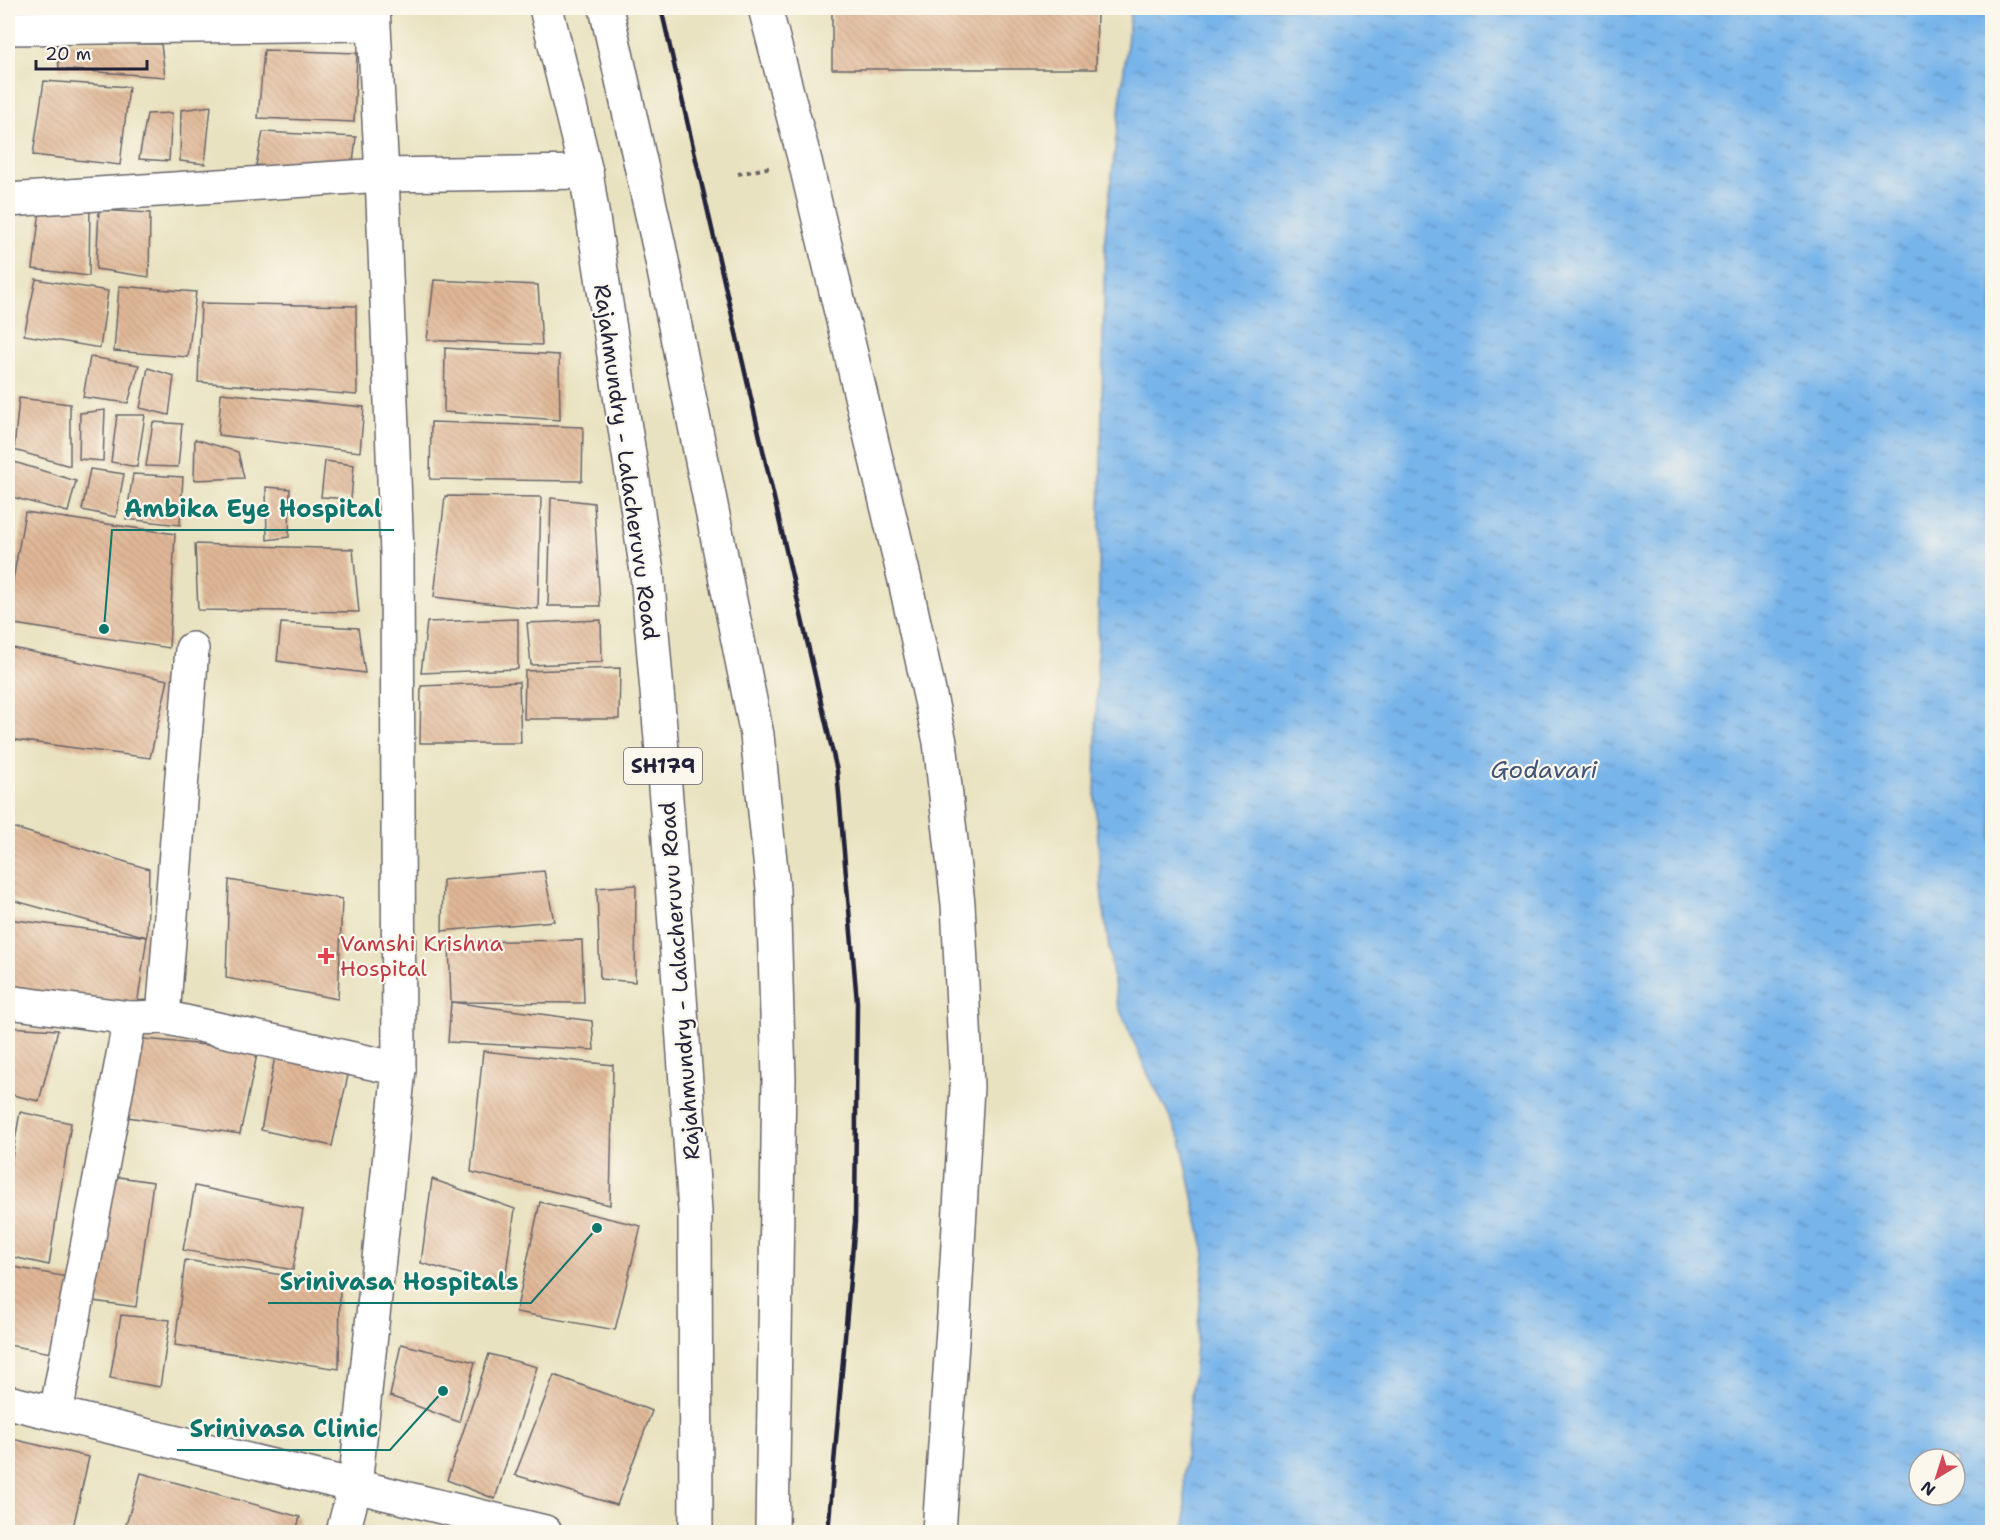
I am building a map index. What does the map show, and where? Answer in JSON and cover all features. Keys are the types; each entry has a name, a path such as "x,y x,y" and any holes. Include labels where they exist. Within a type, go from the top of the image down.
{"main road":[{"name":"Rajahmundry - Lalacheruvu Road","path":"546,8 586,172 647,572 667,811 695,1211 696,1533"},
{"path":"606,8 664,269 757,735 773,889 779,1077 772,1533"},
{"path":"765,8 805,161 905,580 940,741 958,904 967,1087 939,1533"},
{"path":"8,28 373,16 382,175 397,554 399,1069 355,1486 343,1533"},
{"path":"8,200 382,175 586,172"},
{"path":"163,1017 192,649"},
{"path":"8,1002 130,1018 163,1017 399,1069"},
{"path":"57,1413 130,1018"},
{"path":"8,1402 545,1533"}],"water":[{"name":"Godavari","path":"1131,8 1992,8 1992,1532 1186,1532 1184,1469 1205,1254 1181,1140 1144,1066 1117,1003 1102,899 1095,799 1105,235"}],"building":[{"path":"832,8 1097,8 1096,69 832,69"},
{"path":"57,42 161,44 165,77 59,69"},
{"path":"264,50 357,53 354,122 258,118"},
{"path":"44,81 129,87 120,165 33,155"},
{"path":"211,106 205,164 180,161 181,110"},
{"path":"172,113 169,161 139,159 147,114"},
{"path":"263,132 356,137 352,172 256,165"},
{"path":"41,201 90,205 89,276 33,269"},
{"path":"99,210 150,213 149,277 96,269"},
{"path":"36,279 108,291 100,348 24,335"},
{"path":"434,280 538,285 542,345 427,340"},
{"path":"119,286 196,292 188,357 114,351"},
{"path":"201,303 356,306 357,395 198,382"},
{"path":"445,348 559,355 560,420 444,412"},
{"path":"90,357 139,365 128,403 83,397"},
{"path":"148,368 174,376 169,415 140,408"},
{"path":"221,393 364,407 360,452 218,435"},
{"path":"19,398 70,404 70,466 14,450"},
{"path":"105,410 103,461 79,459 80,413"},
{"path":"117,415 145,415 137,467 111,462"},
{"path":"153,422 182,424 178,467 146,466"},
{"path":"431,422 583,427 582,481 430,479"},
{"path":"195,439 238,452 244,478 194,480"},
{"path":"325,461 354,465 351,499 321,497"},
{"path":"14,462 76,481 68,512 8,496"},
{"path":"90,469 124,474 116,517 82,510"},
{"path":"133,474 183,477 180,525 126,519"},
{"path":"266,487 290,489 289,537 267,540"},
{"path":"445,496 541,497 538,609 434,597"},
{"path":"551,498 594,503 600,606 548,606"},
{"path":"25,512 175,534 169,648 8,623 8,608"},
{"path":"195,544 353,549 359,612 198,610"},
{"path":"518,619 518,669 421,673 427,622"},
{"path":"601,620 602,662 531,665 527,623"},
{"path":"281,623 358,628 365,673 277,661"},
{"path":"8,647 168,680 150,758 8,739"},
{"path":"620,668 619,719 524,719 525,671"},
{"path":"519,682 521,743 420,743 421,686"},
{"path":"8,826 149,869 147,937 8,899"},
{"path":"544,871 554,921 442,931 443,880"},
{"path":"229,880 342,899 338,999 226,978"},
{"path":"636,885 635,982 600,979 597,888"},
{"path":"8,919 147,937 137,1006 8,992"},
{"path":"582,940 584,1003 451,1002 449,942"},
{"path":"451,1002 592,1021 594,1050 448,1042"},
{"path":"8,1027 58,1030 39,1101 8,1094"},
{"path":"134,1038 258,1050 240,1134 121,1116"},
{"path":"276,1051 351,1062 332,1146 261,1130"},
{"path":"483,1051 613,1065 610,1205 471,1172"},
{"path":"20,1112 71,1123 49,1265 8,1256 8,1181"},
{"path":"112,1176 153,1182 136,1307 93,1301"},
{"path":"432,1179 515,1209 504,1286 421,1263"},
{"path":"195,1186 303,1209 293,1270 183,1250"},
{"path":"540,1202 641,1226 615,1330 516,1312"},
{"path":"185,1260 340,1284 339,1369 175,1345"},
{"path":"8,1266 73,1278 56,1354 8,1345"},
{"path":"121,1315 170,1320 160,1387 110,1378"},
{"path":"401,1344 475,1362 459,1422 390,1396"},
{"path":"489,1354 537,1367 495,1499 447,1480"},
{"path":"554,1375 652,1411 617,1505 515,1475"},
{"path":"8,1438 89,1457 72,1532 8,1532"},
{"path":"141,1473 300,1517 296,1532 124,1532"}],"railway":[{"path":"661,8 837,771 857,1002 855,1222 828,1532"}],"place":[{"name":"Ambika Eye Hospital","path":"104,629"},
{"name":"Vamshi Krishna Hospital","path":"326,956"},
{"name":"Srinivasa Hospitals","path":"597,1228"},
{"name":"Srinivasa Clinic","path":"443,1391"}]}
